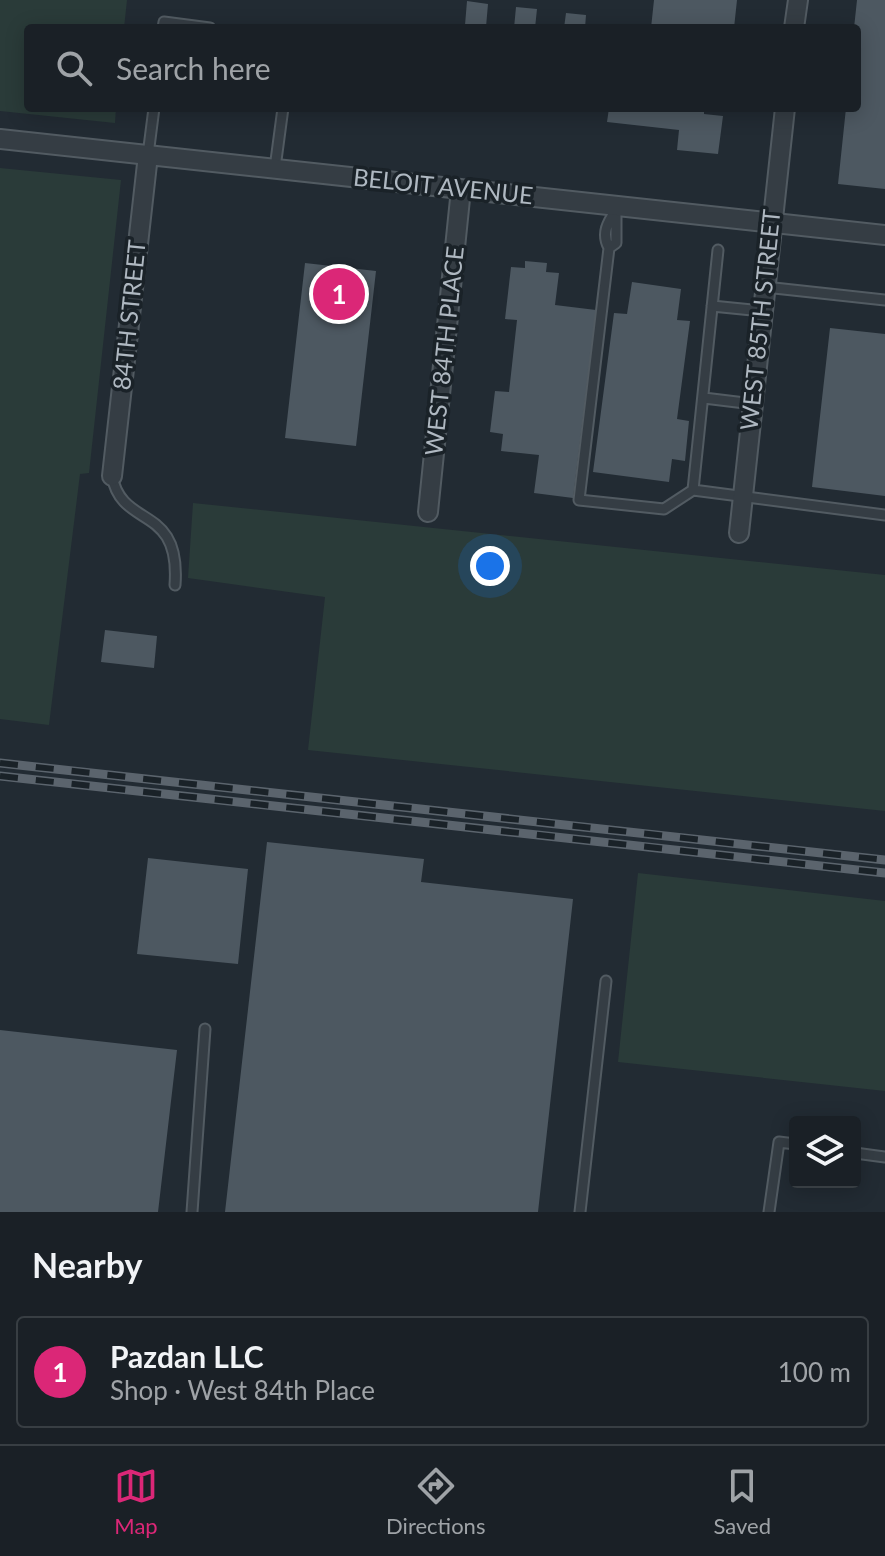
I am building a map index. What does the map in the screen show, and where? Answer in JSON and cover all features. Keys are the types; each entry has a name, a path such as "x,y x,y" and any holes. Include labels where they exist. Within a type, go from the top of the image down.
{"street":[{"path":"795,24 798,0"},
{"name":"WEST 85TH STREET","path":"739,533 785,112"},
{"name":"BELOIT AVENUE","path":"0,139 885,235"},
{"name":"84TH STREET","path":"112,476 148,155"},
{"name":"WEST 84TH PLACE","path":"428,512 461,189"}],"lane":[{"path":"148,155 153,112"},
{"path":"275,168 282,112"},
{"path":"616,208 606,225 604,240 609,248 579,500 664,509 693,490 885,515"},
{"path":"693,490 718,250"},
{"path":"765,287 885,300"},
{"path":"712,306 762,311"},
{"path":"704,398 753,404"},
{"path":"112,476 123,502 159,527 173,545 175,585"},
{"path":"580,1212 606,981"},
{"path":"192,1212 205,1029"},
{"path":"769,1212 779,1142 789,1143"},
{"path":"861,1154 885,1157"}],"shaded area":[{"path":"0,0 127,0 124,24 24,24 24,112 116,112 115,123 0,111"},
{"path":"0,168 121,180 89,473 80,474 49,725 0,719"},
{"path":"193,503 885,575 885,811 308,750 325,597 188,578"},
{"path":"638,873 885,901 885,1091 618,1062"}],"building":[{"path":"654,0 737,0 734,24 651,24"},
{"path":"857,0 885,0 885,189 838,184 846,112 861,112 861,24 854,24"},
{"path":"467,1 488,4 486,24 465,24"},
{"path":"516,7 537,9 535,24 514,24"},
{"path":"566,13 586,15 585,24 565,24"},
{"path":"608,112 704,112 723,116 718,154 677,150 679,130 607,122"},
{"path":"525,261 547,263 546,272 559,273 555,305 596,310 573,498 534,493 539,455 501,451 503,434 490,432 495,391 509,392 517,320 505,319 511,267 525,268"},
{"path":"305,263 376,271 356,446 285,438"},
{"path":"632,282 681,289 677,320 690,321 677,419 689,421 685,461 672,459 669,482 593,472 614,313 627,314"},
{"path":"830,328 885,334 885,496 812,487"},
{"path":"105,630 157,636 154,668 101,662"},
{"path":"267,842 424,859 421,882 573,899 538,1212 225,1212"},
{"path":"148,858 248,869 238,964 137,954"},
{"path":"0,1030 177,1050 158,1212 0,1212"}],"railway":[{"path":"0,763 885,860"},
{"path":"0,776 885,873"}],"place":[{"name":"Pazdan LLC","path":"339,294"}]}
